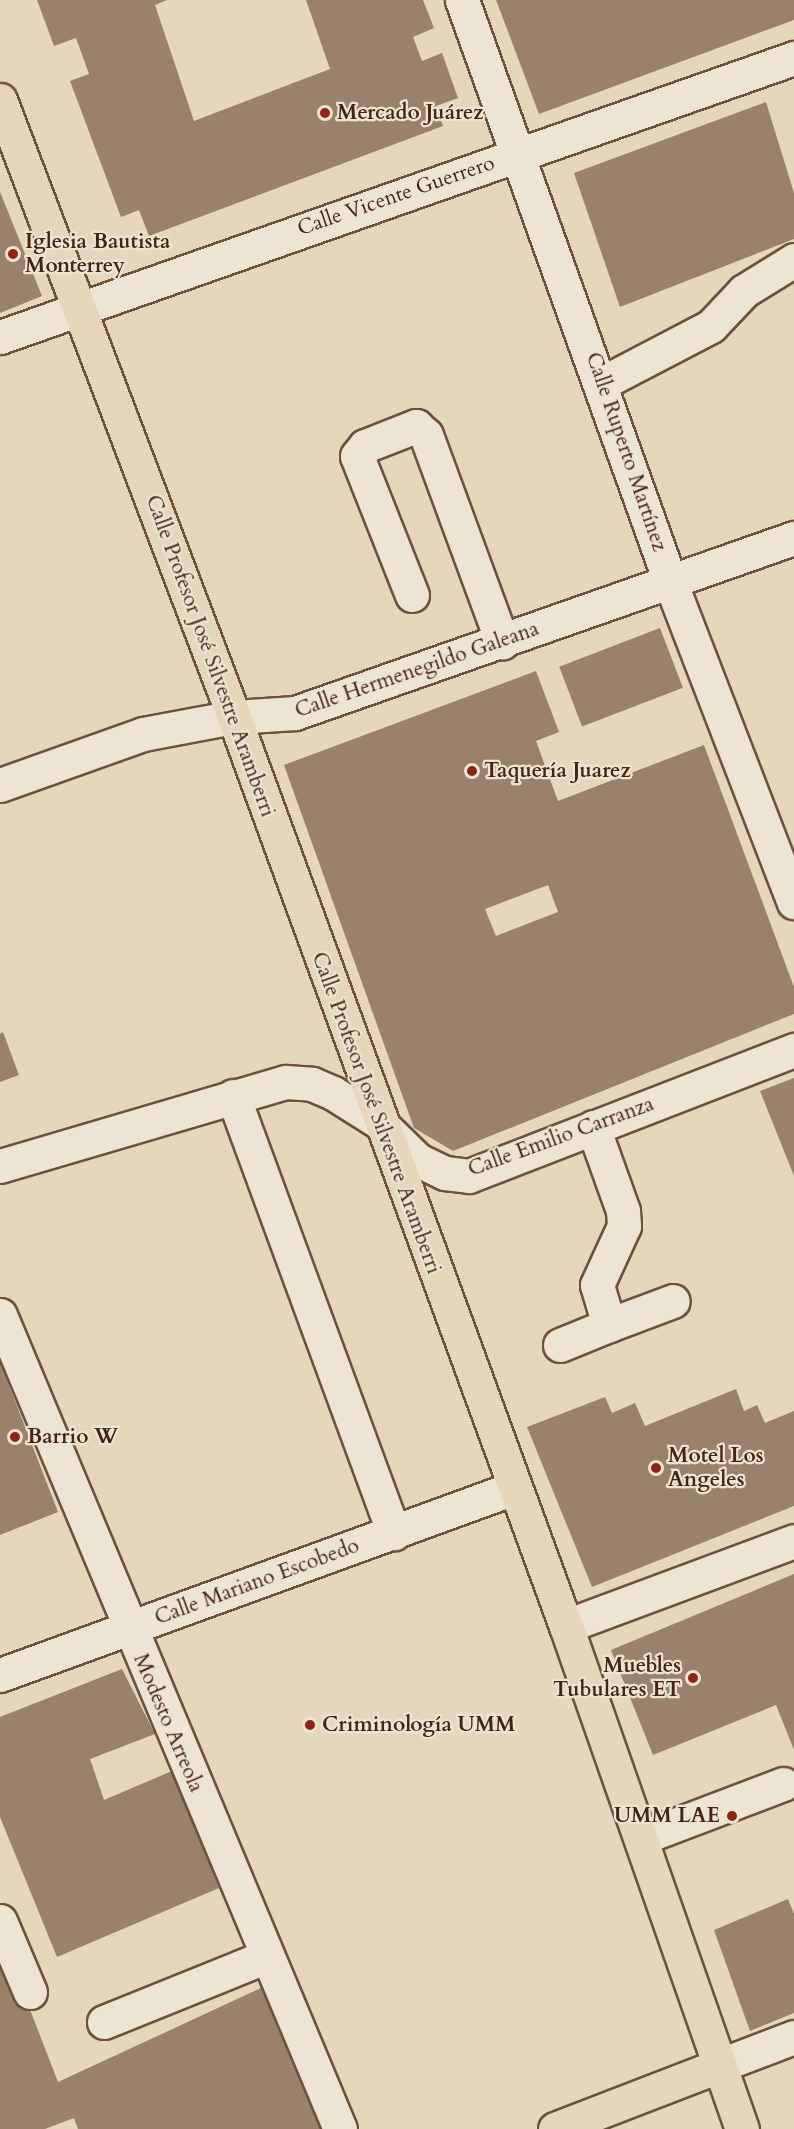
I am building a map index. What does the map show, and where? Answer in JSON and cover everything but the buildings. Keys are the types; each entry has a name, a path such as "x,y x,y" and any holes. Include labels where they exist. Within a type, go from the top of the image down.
{"main road":[{"name":"Calle Profesor José Silvestre Aramberri","path":"0,100 234,717 379,1122 566,1626 718,2066 742,2129"},
{"path":"555,2129 718,2066"}],"street":[{"name":"Calle Ruperto Martínez","path":"462,0 602,383 671,584 794,902"},
{"name":"Calle Vicente Guerrero","path":"0,337 80,306 794,58"},
{"path":"602,383 711,326 744,291 794,260"},
{"path":"412,595 357,456 365,446 416,426 426,435 502,642"},
{"name":"Calle Hermenegildo Galeana","path":"0,785 143,734 234,717 295,713 671,584 794,538"},
{"name":"Calle Emilio Carranza","path":"0,1166 286,1082 312,1084 379,1122 418,1160 445,1173 469,1176 794,1050"},
{"path":"233,1096 394,1533"},
{"path":"593,1127 623,1211 624,1226 597,1284 609,1325"},
{"path":"560,1345 673,1301"},
{"name":"Modesto Arreola","path":"0,1315 128,1628 340,2129"},
{"name":"Calle Mariano Escobedo","path":"0,1676 514,1488"},
{"path":"566,1626 794,1541"},
{"path":"641,1838 783,1784"},
{"path":"0,1921 30,1992"},
{"path":"104,2022 267,1956"},
{"path":"718,2066 794,2037"}],"place":[{"name":"Mercado Juárez","path":"325,113"},
{"name":"Iglesia Bautista Monterrey","path":"13,254"},
{"name":"Taquería Juarez","path":"472,771"},
{"name":"Barrio W","path":"15,1437"},
{"name":"Motel Los Angeles","path":"656,1468"},
{"name":"Muebles Tubulares ET","path":"693,1678"},
{"name":"Criminología UMM","path":"310,1725"},
{"name":"UMM LAE","path":"732,1816"}]}
